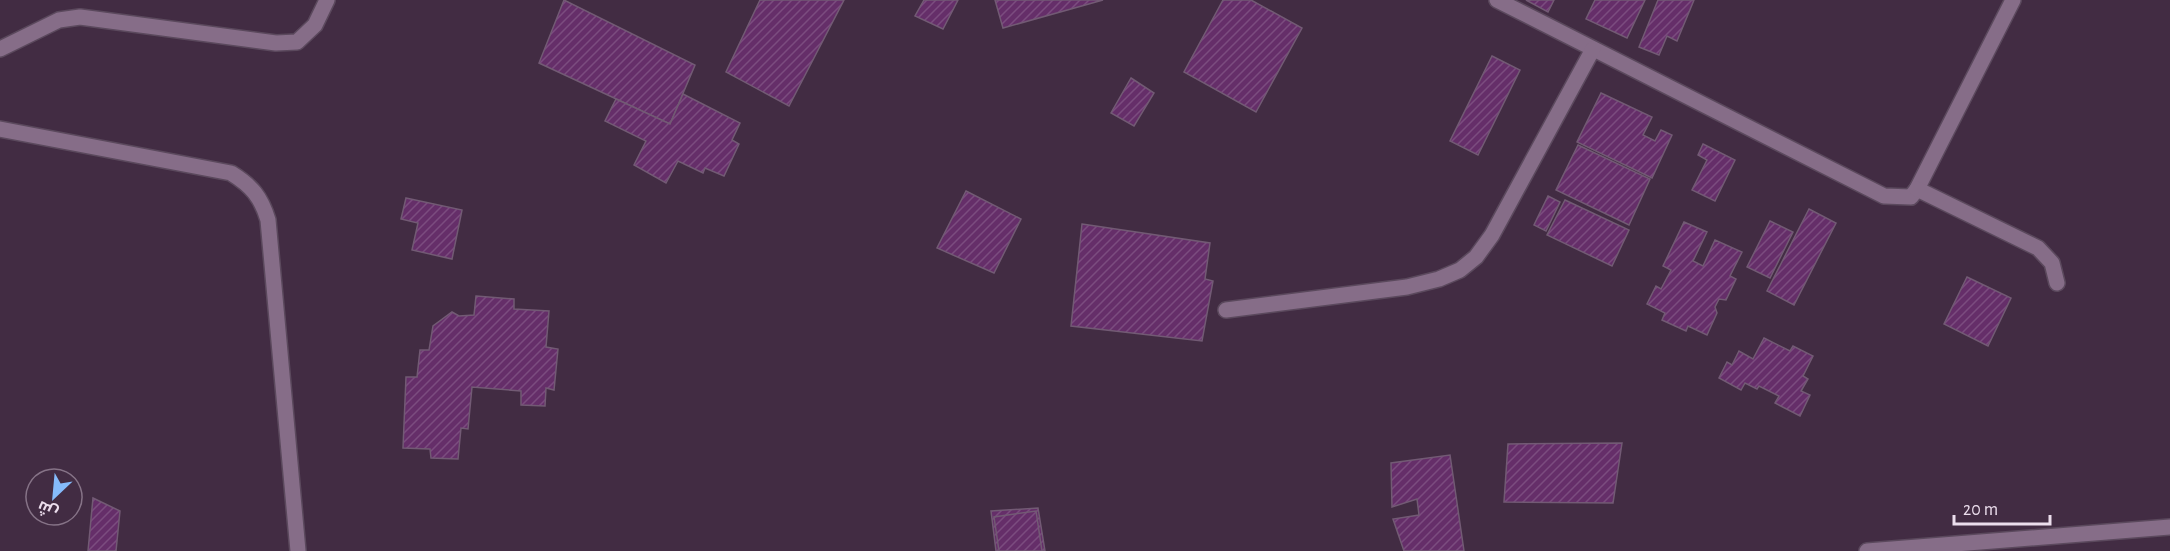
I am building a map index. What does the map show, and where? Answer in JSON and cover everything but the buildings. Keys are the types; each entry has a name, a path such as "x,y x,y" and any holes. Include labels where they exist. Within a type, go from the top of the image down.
{"street":[{"path":"0,49 59,20 80,18 276,43 297,42 315,25 327,0"},
{"path":"1497,0 1884,196 1911,197 2013,0"},
{"path":"1226,310 1407,287 1460,270 1476,257 1491,235 1593,49"},
{"path":"0,129 231,173 251,185 263,202 268,220 298,551"},
{"path":"1917,189 2038,248 2052,263 2057,283"},
{"path":"1867,551 2170,527"}]}
